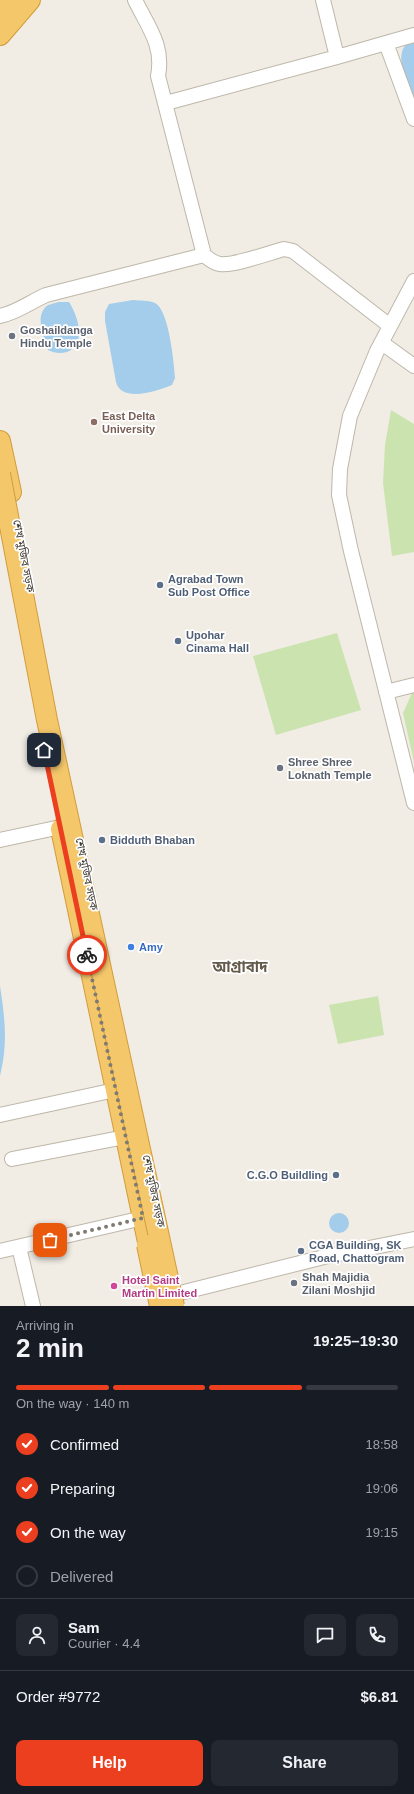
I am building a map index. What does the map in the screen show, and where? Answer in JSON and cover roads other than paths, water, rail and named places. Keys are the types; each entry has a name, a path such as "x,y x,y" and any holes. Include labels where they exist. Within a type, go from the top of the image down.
{"highway":[{"path":"0,10 8,0"},
{"path":"0,18 15,0"},
{"path":"0,35 30,0"},
{"name":"শেখ মুজিব সড়ক","path":"0,441 115,1090 143,1218 170,1304"},
{"path":"0,474 51,735 170,1304"},
{"name":"শেখ মুজিব সড়ক","path":"0,526 24,652 68,825 170,1304"},
{"path":"0,538 55,811 113,1070 170,1304"}],"street":[{"path":"323,0 337,57"},
{"path":"138,1 159,49 161,64 158,76 204,255 213,262 221,264 284,250 293,250 390,326"},
{"path":"166,103 414,35"},
{"path":"386,43 414,119"},
{"path":"0,316 18,310 34,300 46,295 204,255"},
{"path":"414,281 382,343 376,351 350,416 340,469 339,495 414,803"},
{"path":"382,343 414,366"},
{"path":"386,692 414,685"},
{"path":"0,840 68,825"},
{"path":"0,1115 115,1090"},
{"path":"12,1159 125,1137"},
{"path":"0,1251 143,1218"},
{"path":"170,1304 324,1258 414,1238"},
{"path":"19,1247 33,1306"}],"water":[{"path":"414,40 414,105 402,69 401,59 402,51 406,44"},
{"path":"133,300 153,302 160,308 164,316 170,338 175,378 172,385 141,394 125,392 119,388 116,382 105,321 105,312 109,304"},
{"path":"58,302 69,302 78,322 79,329 77,343 67,352 62,353 48,350 41,323 42,313 45,307"},
{"path":"0,986 5,1042 3,1064 0,1076"},
{"path":"339,1213 346,1216 349,1223 346,1230 339,1233 332,1230 329,1223 332,1216"}],"place":[{"name":"Goshaildanga Hindu Temple","path":"12,336"},
{"name":"East Delta University","path":"94,422"},
{"name":"Agrabad Town Sub Post Office","path":"160,585"},
{"name":"Upohar Cinama Hall","path":"178,641"},
{"name":"Shree Shree Loknath Temple","path":"280,768"},
{"name":"Bidduth Bhaban","path":"102,840"},
{"name":"Amy","path":"131,947"},
{"name":"C.G.O Buildling","path":"336,1175"},
{"name":"CGA Building, SK Road, Chattogram","path":"301,1251"},
{"name":"Shah Majidia Zilani Moshjid","path":"294,1283"},
{"name":"Hotel Saint Martin Limited","path":"114,1286"}],"district":[{"name":"আগ্রাবাদ","path":"240,967"}]}
